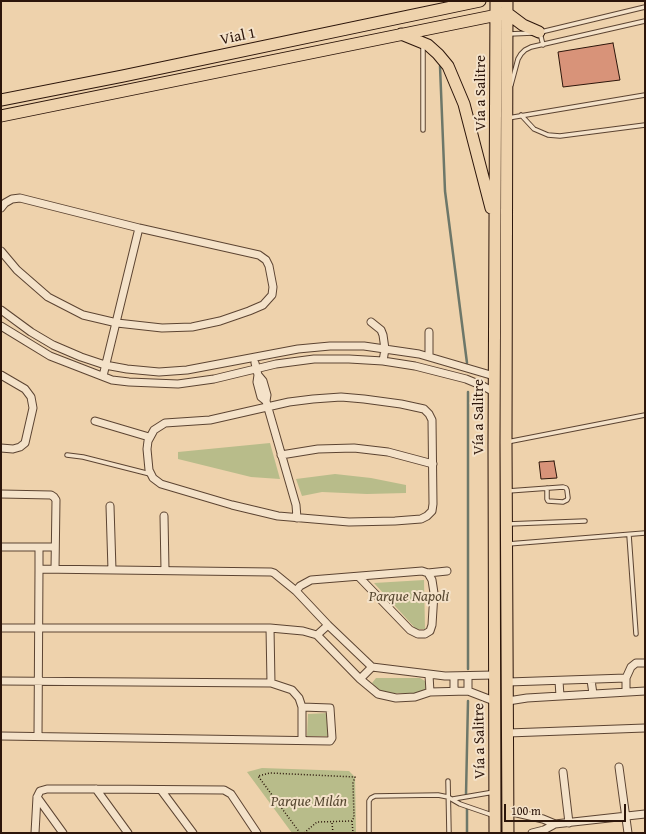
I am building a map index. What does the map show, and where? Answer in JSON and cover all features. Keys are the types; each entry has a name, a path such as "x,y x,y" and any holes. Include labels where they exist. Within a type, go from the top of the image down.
{"main road":[{"path":"432,11 448,1"},
{"name":"Vial 1","path":"1,100 480,1"},
{"name":"Vía a Salitre","path":"495,833 494,376 496,1"},
{"name":"Vía a Salitre","path":"507,1 506,442 508,833"},
{"path":"1,116 507,13 523,25 539,32"},
{"path":"401,34 423,42 438,54 448,66 464,104 495,223"}],"street":[{"path":"1,208 5,203 12,199 20,198 139,228 259,255 266,260 269,266 273,287 272,295 263,305 249,311 220,321 192,327 162,328 117,323 83,315 48,297 17,270 1,251"},
{"path":"103,376 139,228"},
{"path":"1,310 31,332 53,344 81,357 105,365 159,372 187,370 298,349 330,346 364,346 429,356 494,376"},
{"path":"370,322 381,330 385,341 383,361"},
{"path":"1,326 50,356 112,380 134,383 178,384 257,371 276,364 314,360 349,359 383,361 415,366 466,379 494,392"},
{"path":"429,332 429,356"},
{"path":"415,366 418,354"},
{"path":"253,357 261,397 267,404 296,505 297,518"},
{"path":"1,375 25,388 31,397 33,408 25,443 20,447 13,449 1,448"},
{"path":"347,397 382,400 424,410 429,414 432,420 433,508 430,514 424,518 372,522 278,516 232,505 161,484 153,478 148,466 147,449 149,437 158,427 165,423 210,420 267,404 347,397"},
{"path":"95,421 149,437"},
{"path":"281,455 318,449 354,448 388,452 433,464"},
{"path":"1,494 54,496 56,500 55,569"},
{"path":"110,506 112,570"},
{"path":"164,516 165,570"},
{"path":"1,547 55,547"},
{"path":"38,736 39,547"},
{"path":"39,569 271,572 296,591 328,625 372,667 412,671 429,675 494,675"},
{"path":"296,591 311,580 422,571 428,573 447,571"},
{"path":"359,577 410,630 418,634 425,634 430,631 432,625 434,593 432,580 428,573"},
{"path":"317,635 328,625"},
{"path":"1,628 270,628 303,631 317,635 360,679 378,694 396,698 415,697 430,692 468,691 494,701"},
{"path":"270,628 271,683"},
{"path":"626,692 626,678 631,667 645,662"},
{"path":"360,679 372,667"},
{"path":"429,675 430,692"},
{"path":"454,676 454,691"},
{"path":"468,676 468,691"},
{"path":"508,682 626,678"},
{"path":"591,680 593,694"},
{"path":"1,681 271,683 292,690 300,698 302,707 302,740"},
{"path":"559,681 560,696"},
{"path":"508,701 560,696 645,691"},
{"path":"1,736 330,741 332,738 330,708 302,707"},
{"path":"508,733 645,728"},
{"path":"619,768 628,833"},
{"path":"563,772 569,823"},
{"path":"35,833 37,797 40,792 48,789 96,789 224,790 231,794 257,833"},
{"path":"96,789 128,833"},
{"path":"161,790 193,833"},
{"path":"37,797 63,833"},
{"path":"508,811 543,819 555,824"},
{"path":"532,833 543,831 555,824 645,814"}],"lane":[{"path":"496,35 539,32 645,7"},
{"path":"507,97 521,54 531,48 645,22"},
{"path":"539,32 543,45"},
{"path":"423,42 423,130"},
{"path":"507,118 645,95"},
{"path":"521,116 534,129 548,135 560,136 645,125"},
{"path":"506,442 645,415"},
{"path":"67,455 151,474"},
{"path":"507,491 547,488 566,488 567,500 563,502 548,501 547,488"},
{"path":"507,524 585,521"},
{"path":"507,544 645,533"},
{"path":"629,535 636,634"},
{"path":"448,781 450,798 449,833"},
{"path":"450,798 495,791"},
{"path":"369,833 368,805 371,798 376,796 438,795 450,798 460,804 495,816"}],"path":[{"path":"300,833 258,776 270,772 355,777 353,783 353,833"},
{"path":"304,833 318,822 352,822"},
{"path":"332,823 333,833"}],"green space":[{"path":"270,443 280,479 251,477 178,459 178,452"},
{"path":"335,474 371,478 406,485 406,493 367,494 322,492 302,496 296,479"},
{"name":"Parque Napoli","path":"424,580 425,629 416,629 374,583"},
{"path":"376,678 420,678 425,681 426,689 420,693 383,693 372,683"},
{"path":"328,713 328,736 307,736 308,714"},
{"name":"Parque Milán","path":"262,768 349,771 355,777 356,833 292,833 247,772"}],"building":[{"path":"613,43 620,80 563,87 558,52"},
{"path":"554,461 557,478 541,479 539,462"}],"waterway":[{"path":"440,66 445,191 467,363"},
{"path":"468,392 468,669"},
{"path":"466,795 468,701"},
{"path":"467,807 467,833"}]}
